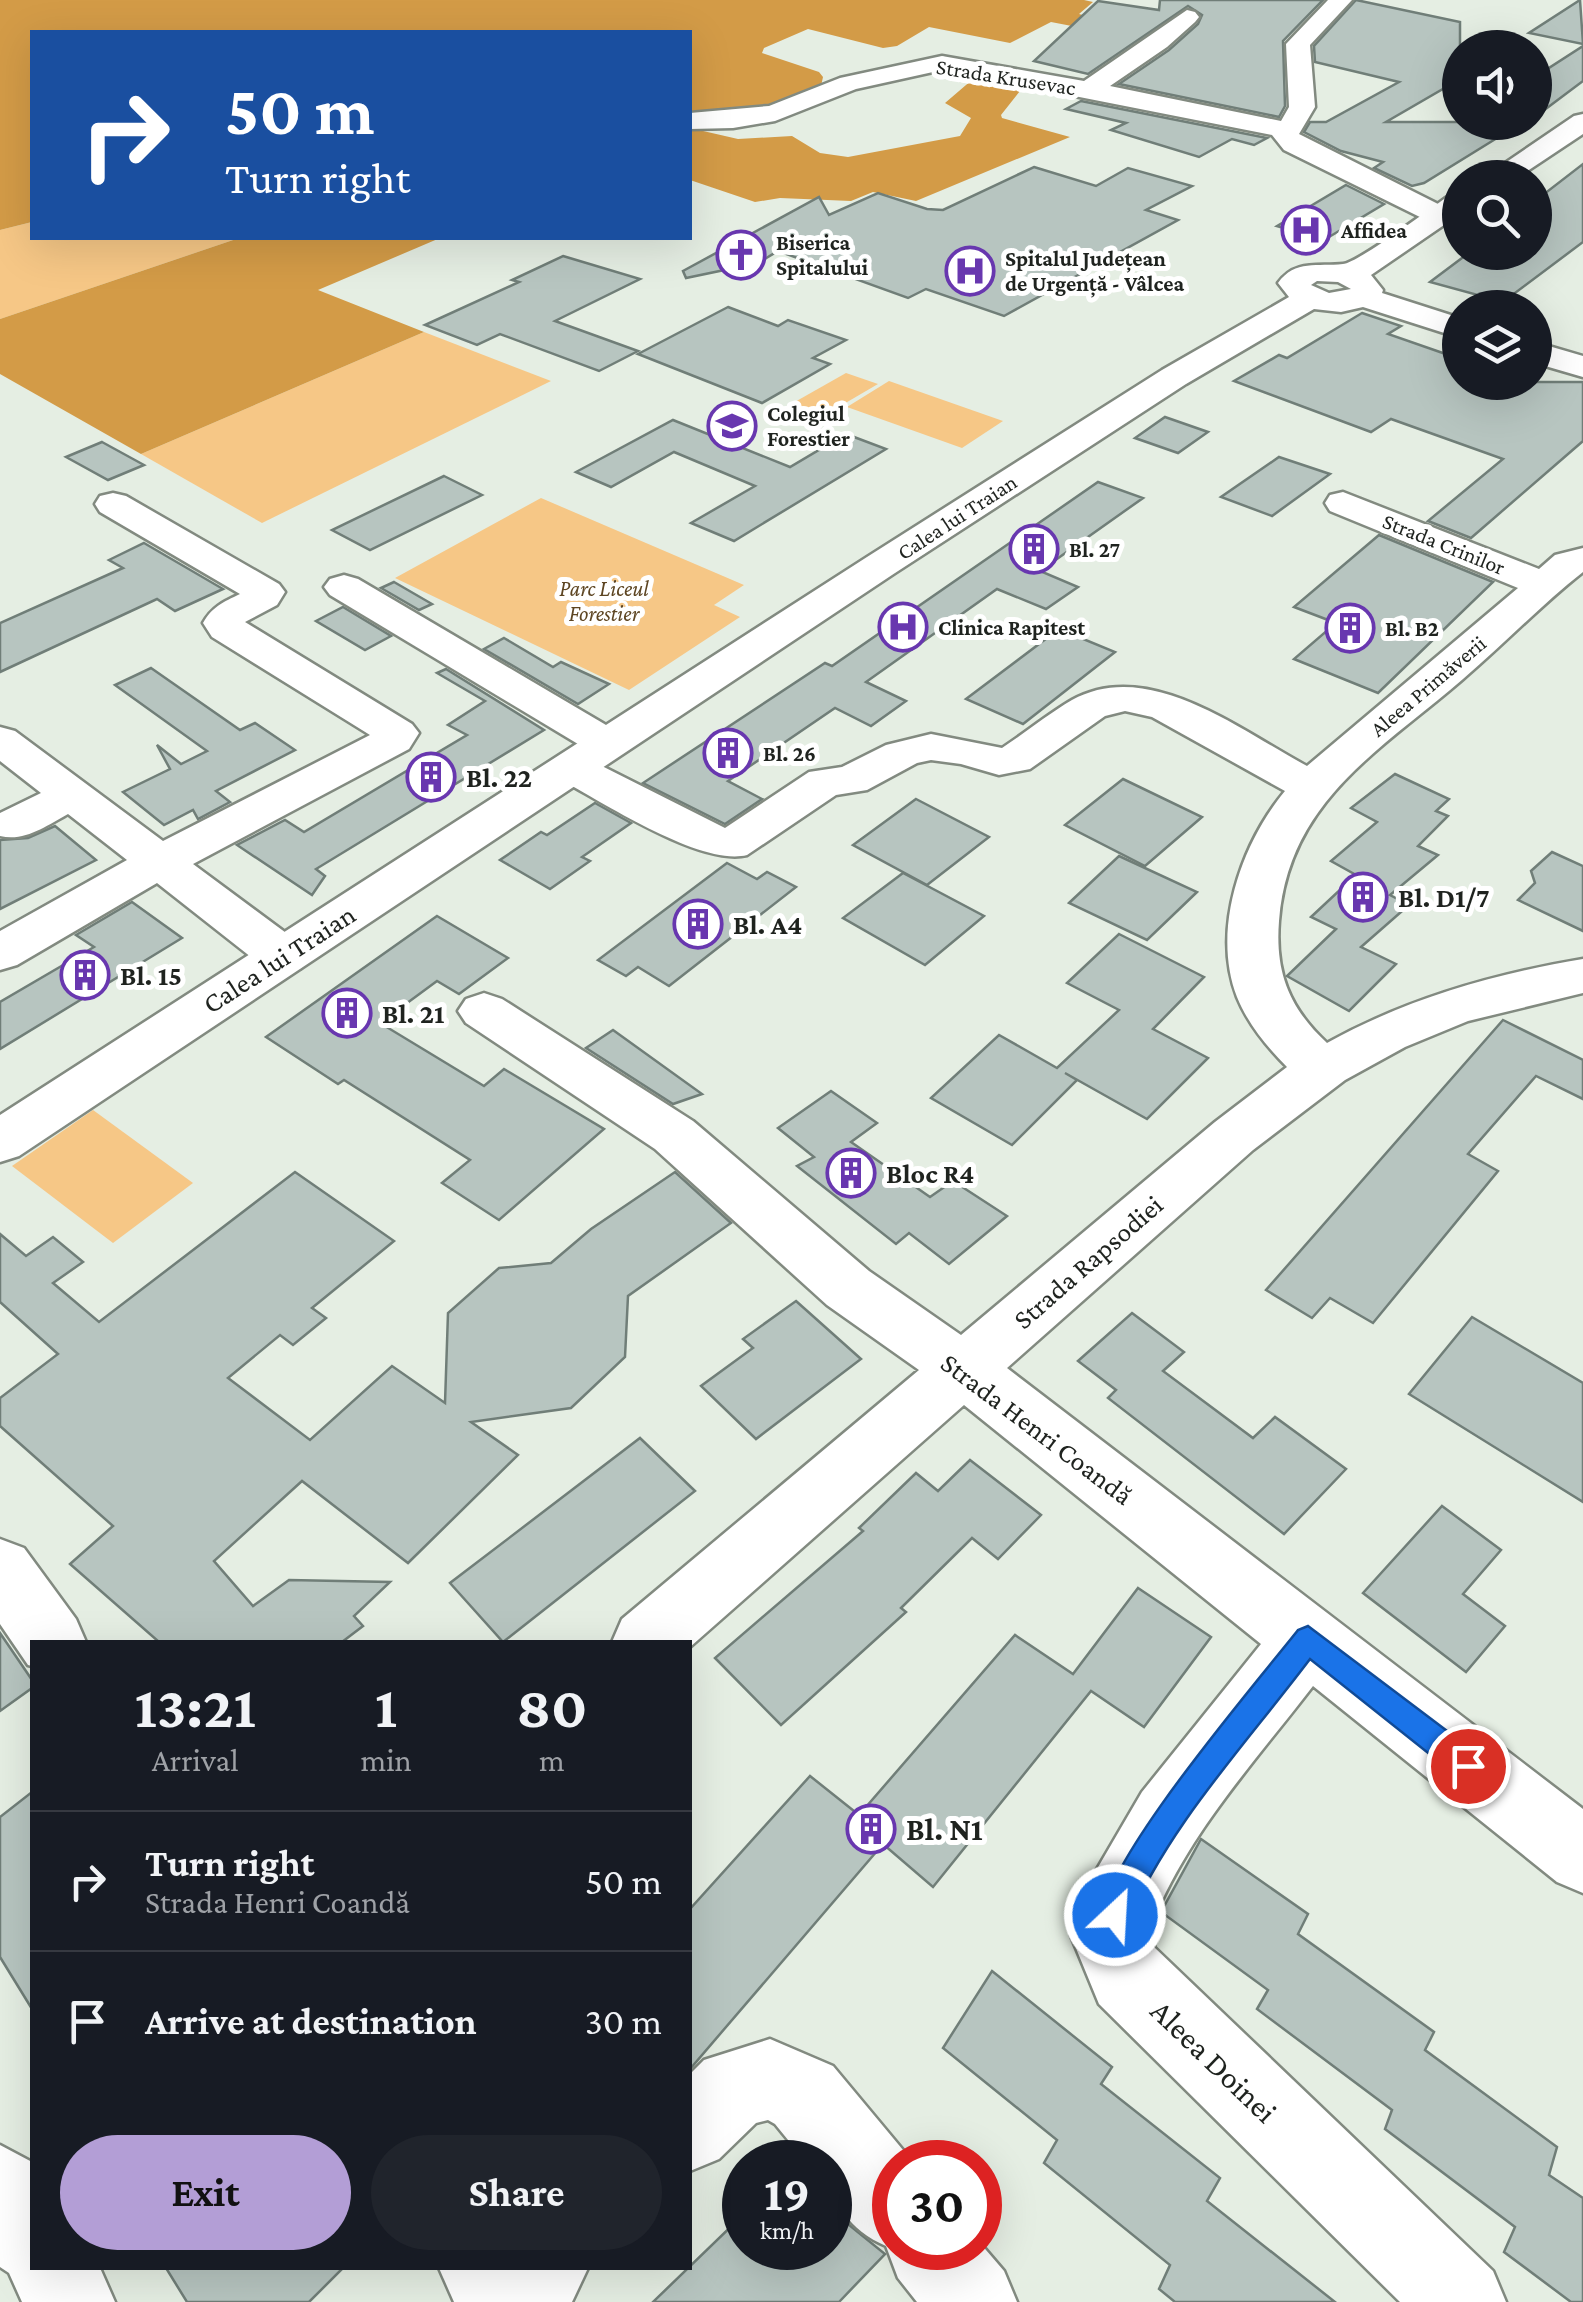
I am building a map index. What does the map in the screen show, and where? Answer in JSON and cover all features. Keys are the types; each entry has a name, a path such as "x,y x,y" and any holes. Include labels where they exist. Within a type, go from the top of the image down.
{"street":[{"path":"1341,0 1298,44 1302,106 1285,135 1292,144 1442,205"},
{"name":"Strada Krusevac","path":"692,121 775,113 849,83 933,64 1089,89 1160,42 1187,17"},
{"path":"1089,89 1287,130"},
{"path":"1525,160 1583,122"},
{"path":"1442,214 1356,286 1442,321"},
{"name":"Calea lui Traian","path":"0,1142 1174,377 1310,298 1294,288 1296,278 1302,274 1330,272 1356,286"},
{"path":"1552,357 1583,367"},
{"name":"Strada Crinilor","path":"1343,503 1544,585"},
{"path":"7,939 394,740 397,732 226,628 223,623 227,616 263,597 265,592 113,504"},
{"name":"Aleea Primăverii","path":"1322,1069 1283,1032 1259,988 1252,934 1268,864 1286,821 1311,788 1568,563 1583,560"},
{"path":"344,587 716,842 730,846 825,782 852,780 902,754 931,748 967,752 999,762 1014,760 1090,707 1125,698 1166,707 1311,788"},
{"path":"0,740 283,956"},
{"path":"13,825 72,795"},
{"name":"Strada Rapsodiei","path":"648,1640 1234,1136 1322,1069 1422,1016 1482,996 1583,976"},
{"name":"Strada Henri Coandă","path":"484,1012 674,1135 848,1288 962,1369 1583,1856"},
{"path":"0,1569 51,1640"},
{"name":"Aleea Doinei","path":"1308,1639 1157,1836 1122,1894 1109,1936 1127,1976 1462,2302"},
{"path":"692,2128 733,2089 770,2079 804,2095 872,2179"},
{"path":"0,2187 30,2237"},
{"path":"51,2270 71,2302"},
{"path":"483,2270 507,2302 543,2270"},
{"path":"946,2270 973,2302"}],"green space":[{"path":"30,222 30,240 233,240 0,319 0,230"},
{"path":"424,332 551,381 262,523 141,454"},
{"path":"846,373 878,384 825,415 793,403"},
{"path":"889,381 1003,421 962,448 847,407"},
{"name":"Parc Liceul Forestier","path":"541,498 744,585 714,605 740,617 629,690 395,578"},
{"path":"93,1110 193,1183 113,1243 12,1166"}],"shaded area":[{"path":"0,0 1093,2 1079,14 1090,17 1077,27 1051,22 1010,43 929,27 897,46 883,48 808,29 764,48 762,53 819,72 823,77 821,86 795,104 692,119 692,30 30,30 30,222 0,230"},
{"path":"980,73 1027,82 1002,118 1070,137 916,201 873,192 851,201 780,198 755,202 692,181 692,128 738,139 792,136 820,153 848,157 960,136 971,118 945,103"},
{"path":"233,240 435,240 318,290 424,332 141,454 0,374 0,319"}],"building":[{"path":"1160,0 1323,0 1283,41 1285,106 1279,117 1119,84 1169,50 1198,24 1202,15 1188,6 1088,74 1034,61 1098,1 1159,10"},
{"path":"1356,0 1460,22 1460,30 1442,30 1442,89 1386,122 1442,122 1442,140 1494,140 1461,160 1442,160 1442,172 1412,186 1374,168 1383,162 1341,151 1304,132 1310,122 1326,122 1399,82 1315,62 1314,46"},
{"path":"1580,0 1583,44 1552,38 1552,30 1534,30"},
{"path":"1583,46 1583,81 1552,104 1552,66"},
{"path":"1081,101 1267,138 1254,145 1232,139 1199,157 1111,130 1126,123 1066,109"},
{"path":"1583,164 1583,242 1552,265 1552,188"},
{"path":"1034,167 1096,186 1128,168 1192,186 1146,210 1178,220 1004,316 926,289 908,298 778,251 758,263 686,278 683,271 819,197 829,215 878,193 927,209 943,210"},
{"path":"1346,185 1384,204 1324,240 1277,226"},
{"path":"563,256 640,279 555,321 638,351 599,371 500,334 477,345 425,325 519,282 512,280"},
{"path":"1446,270 1546,270 1519,290 1459,290 1430,282"},
{"path":"728,307 778,326 788,320 846,340 813,358 830,364 762,403 638,354"},
{"path":"1362,313 1401,326 1388,334 1442,353 1442,400 1552,400 1552,382 1583,382 1583,441 1471,538 1428,521 1503,459 1391,419 1371,432 1234,381 1279,355 1287,358"},
{"path":"1165,417 1208,432 1178,453 1135,438"},
{"path":"673,420 790,467 846,434 886,449 734,541 691,523 755,486 674,452 611,487 576,472"},
{"path":"102,442 144,465 108,480 66,457"},
{"path":"1279,457 1330,474 1272,516 1221,497"},
{"path":"444,476 482,495 370,550 332,530"},
{"path":"1098,482 1143,498 1040,571 1078,587 1046,609 997,589 866,682 906,701 871,726 835,708 728,781 762,799 725,824 643,783 825,663 832,666"},
{"name":"Bl. B2","path":"1379,535 1493,582 1378,693 1294,659 1336,623 1294,607"},
{"path":"144,543 223,589 175,611 157,599 0,672 0,623 123,568 109,560"},
{"path":"394,582 432,604 419,610 381,588"},
{"path":"343,607 391,636 365,650 316,621"},
{"path":"1059,629 1115,652 1023,724 966,699"},
{"path":"504,638 553,667 561,662 609,684 578,704 484,649"},
{"path":"151,668 240,730 255,723 295,750 216,791 230,802 198,819 193,810 164,825 123,792 170,769 157,745 181,764 207,751 115,685"},
{"name":"Bl. 22","path":"446,669 544,730 316,869 325,876 312,895 237,845 285,820 304,832 467,735 448,725 485,701 437,673"},
{"name":"Bl. D1/7","path":"1395,774 1449,799 1436,811 1448,816 1418,846 1438,855 1390,895 1409,905 1361,947 1396,964 1349,1011 1287,976 1336,929 1311,917 1356,875 1331,861 1377,822 1351,808"},
{"path":"1123,779 1202,817 1145,866 1065,825"},
{"path":"916,799 989,837 927,885 853,845"},
{"path":"595,803 631,823 582,857 590,861 550,889 500,860 541,832 547,835"},
{"path":"55,826 96,860 0,909 0,840 28,838"},
{"path":"1552,852 1583,866 1583,931 1518,900 1535,883 1531,871"},
{"path":"1119,856 1197,892 1147,940 1069,903"},
{"name":"Bl. A4","path":"727,863 757,879 767,872 796,887 669,986 638,967 626,976 598,960"},
{"path":"903,873 984,916 925,965 843,918"},
{"name":"Bl. 15","path":"132,902 182,938 0,1049 0,1002 94,947 76,935"},
{"path":"437,916 508,958 459,994 437,981 380,1023 484,1086 504,1069 604,1129 499,1220 442,1183 470,1160 344,1080 338,1084 266,1037"},
{"path":"1119,934 1204,977 1153,1029 1208,1058 1147,1119 1065,1073 1077,1080 1012,1145 931,1098 999,1035 1057,1068 1119,1010 1067,983"},
{"path":"1503,1020 1583,1060 1583,1099 1536,1076 1468,1154 1498,1171 1373,1323 1330,1298 1312,1318 1266,1290"},
{"path":"613,1030 702,1094 673,1104 586,1048"},
{"name":"Bloc R4","path":"831,1091 877,1123 851,1142 930,1197 953,1181 1007,1216 949,1264 909,1233 896,1244 797,1166 814,1157 778,1128"},
{"path":"295,1172 394,1241 312,1308 326,1318 293,1345 280,1335 228,1378 310,1440 392,1366 445,1403 448,1313 499,1268 551,1263 591,1229 675,1172 731,1223 628,1296 625,1357 571,1408 471,1422 518,1455 408,1563 302,1481 214,1561 253,1606 289,1580 390,1582 354,1616 363,1626 345,1640 157,1640 70,1564 113,1526 0,1426 0,1398 58,1354 0,1302 0,1234 26,1256 53,1237 83,1262 53,1283 99,1322"},
{"path":"796,1301 861,1359 756,1439 701,1386 753,1348 743,1339"},
{"path":"1132,1313 1184,1352 1163,1371 1253,1438 1275,1417 1346,1469 1284,1534 1108,1398 1116,1390 1078,1361"},
{"path":"1472,1317 1583,1383 1583,1502 1409,1394"},
{"path":"640,1438 695,1491 506,1640 501,1640 450,1583"},
{"path":"970,1460 1041,1515 998,1559 972,1538 901,1608 906,1612 781,1725 715,1658 863,1531 859,1528 916,1473 938,1491"},
{"path":"1442,1506 1501,1550 1463,1594 1505,1626 1466,1672 1363,1593"},
{"name":"Bl. N1","path":"1138,1588 1211,1637 1144,1727 1091,1691 933,1887 883,1844 692,2067 692,1907 810,1776 859,1815 1015,1635 1073,1674"},
{"path":"0,1633 30,1677 30,1689 0,1711"},
{"path":"30,1794 30,2006 0,1957 0,1817"},
{"path":"1201,1839 1308,1914 1298,1934 1434,2032 1425,2050 1557,2147 1549,2175 1583,2198 1583,2302 1571,2302 1504,2252 1515,2227 1385,2129 1392,2110 1257,2009 1268,1990 1161,1912"},
{"path":"992,1971 1112,2067 1101,2084 1220,2178 1207,2201 1335,2302 1175,2302 1159,2289 1170,2265 1044,2163 1057,2140 943,2048"},
{"path":"852,2227 872,2244 872,2268 839,2302 653,2302 686,2270 692,2270 692,2264 722,2235 722,2270 852,2270"},
{"path":"167,2270 341,2270 309,2302 187,2302"}],"place":[{"name":"Affidea","path":"1306,230"},
{"name":"Biserica Spitalului","path":"741,255"},
{"name":"Spitalul Județean de Urgență - Vâlcea","path":"970,271"},
{"name":"Colegiul Forestier","path":"732,426"},
{"name":"Bl. 27","path":"1034,549"},
{"name":"Clinica Rapitest","path":"903,627"},
{"name":"Bl. B2","path":"1350,628"},
{"name":"Bl. 26","path":"728,753"},
{"name":"Bl. 22","path":"431,777"},
{"name":"Bl. D1/7","path":"1363,897"},
{"name":"Bl. A4","path":"698,924"},
{"name":"Bl. 15","path":"85,975"},
{"name":"Bl. 21","path":"347,1013"},
{"name":"Bloc R4","path":"851,1173"},
{"name":"Bl. N1","path":"871,1829"}],"route":[{"path":"1115,1915 1122,1894 1157,1836 1308,1639 1468,1766"}]}
